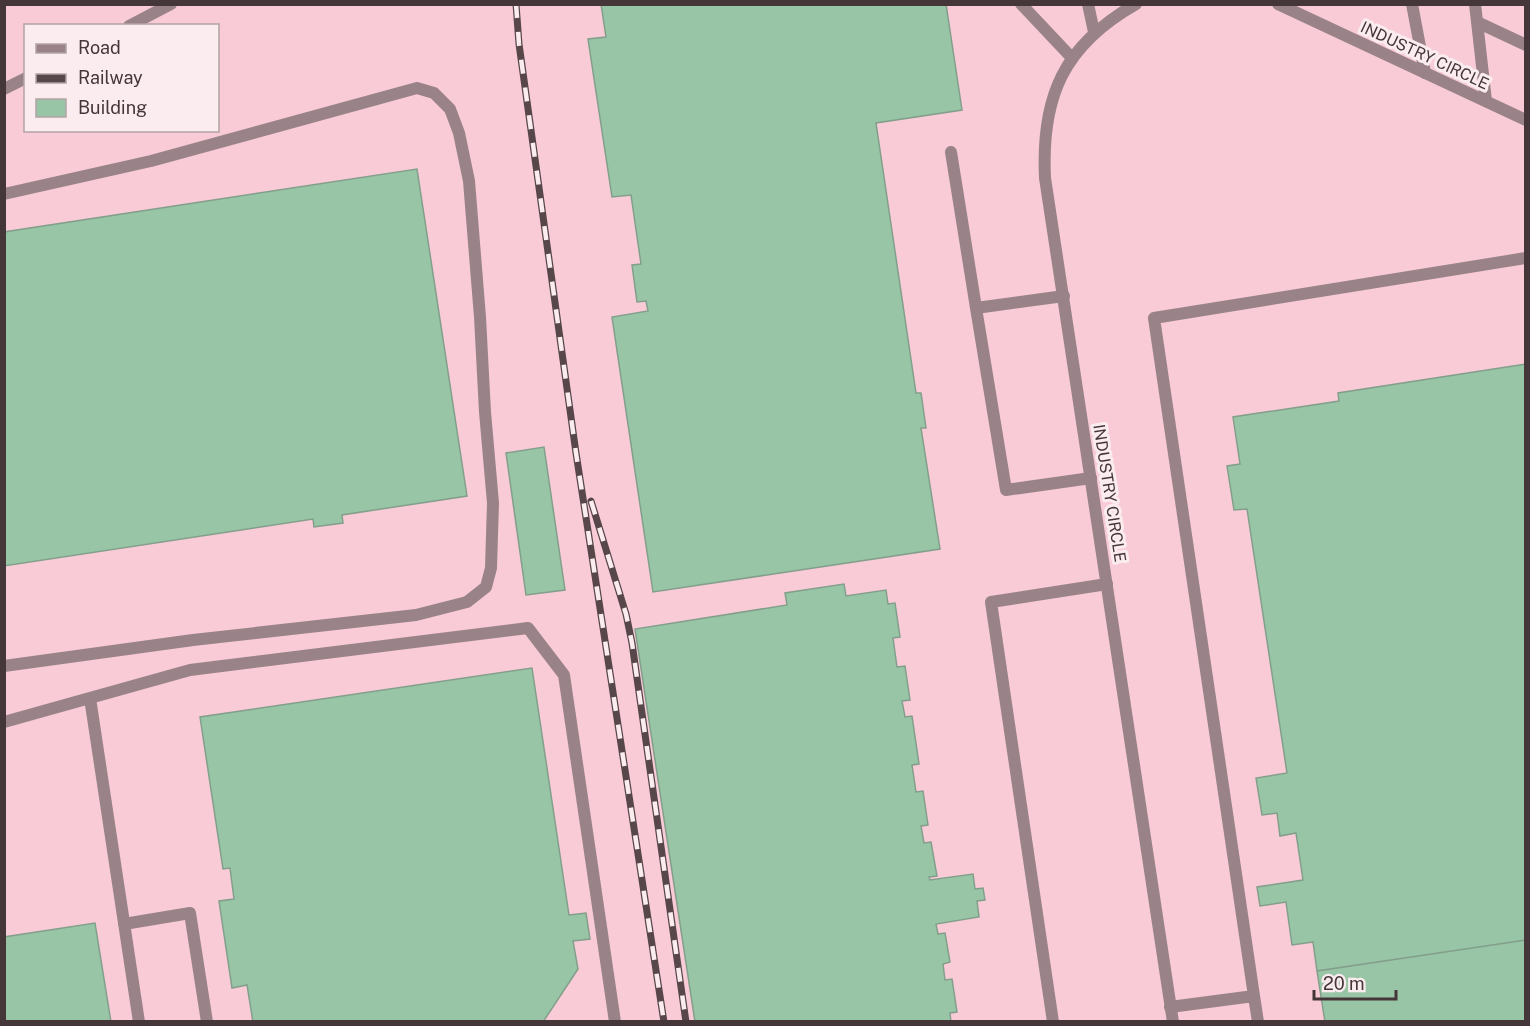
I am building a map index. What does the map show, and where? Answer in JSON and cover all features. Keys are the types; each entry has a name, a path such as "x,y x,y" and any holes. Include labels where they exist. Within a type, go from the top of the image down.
{"street":[{"path":"133,24 171,4"},
{"path":"1021,4 1072,58"},
{"path":"1088,4 1094,32"},
{"name":"INDUSTRY CIRCLE","path":"1136,4 1094,32 1072,58 1060,80 1045,130 1045,178 1173,1022"},
{"name":"INDUSTRY CIRCLE","path":"1278,4 1526,120"},
{"path":"1412,4 1425,73"},
{"path":"1475,4 1486,102"},
{"path":"1477,22 1526,45"},
{"path":"4,89 24,79"},
{"path":"4,194 151,161 417,88 434,93 450,109 459,133 469,181 494,542 486,587 467,602 416,615 193,640 4,666"},
{"path":"951,152 1006,490 1091,478"},
{"path":"1258,1022 1154,318 1526,258"},
{"path":"976,308 1064,296"},
{"path":"1053,1022 990,602 1107,584"},
{"path":"4,722 190,670 528,628 564,675 615,1022"},
{"path":"90,698 139,1022"},
{"path":"124,924 189,913 207,1022"},
{"path":"1170,1007 1254,996"}],"shaded area":[{"path":"5,5 1525,5 1525,1021 5,1021"}],"building":[{"path":"601,4 946,4 962,110 876,123 916,393 921,393 926,428 921,428 940,549 653,592 612,317 648,311 646,301 637,302 632,265 641,264 631,195 612,197 588,39 606,37"},
{"path":"417,169 467,496 342,515 343,523 314,527 313,519 4,566 4,232"},
{"path":"1526,364 1526,940 1317,971 1313,942 1292,945 1286,902 1260,906 1257,887 1303,880 1296,833 1280,836 1277,813 1262,815 1256,778 1287,773 1247,509 1234,510 1227,466 1240,464 1233,417 1339,401 1338,393"},
{"path":"544,447 565,590 526,595 506,453"},
{"path":"844,584 846,596 886,590 888,604 895,603 900,637 893,638 897,667 905,666 910,700 902,701 905,717 912,716 919,764 912,765 916,792 923,791 928,825 921,826 924,843 931,842 937,876 929,877 930,880 973,874 975,889 983,888 985,900 977,901 979,917 936,924 938,934 945,933 950,962 943,964 945,980 952,979 957,1012 950,1013 951,1022 695,1022 635,629 787,605 785,593"},
{"path":"532,668 569,915 586,913 590,939 573,941 578,969 543,1022 253,1022 247,985 232,988 219,901 234,899 230,868 223,869 200,717"},
{"path":"95,923 111,1022 4,1022 4,937"},
{"path":"1526,940 1526,1022 1325,1022 1317,971"}],"railway":[{"path":"516,4 519,44 576,453 664,1022"},
{"path":"591,501 626,614 632,643 686,1022"}]}
